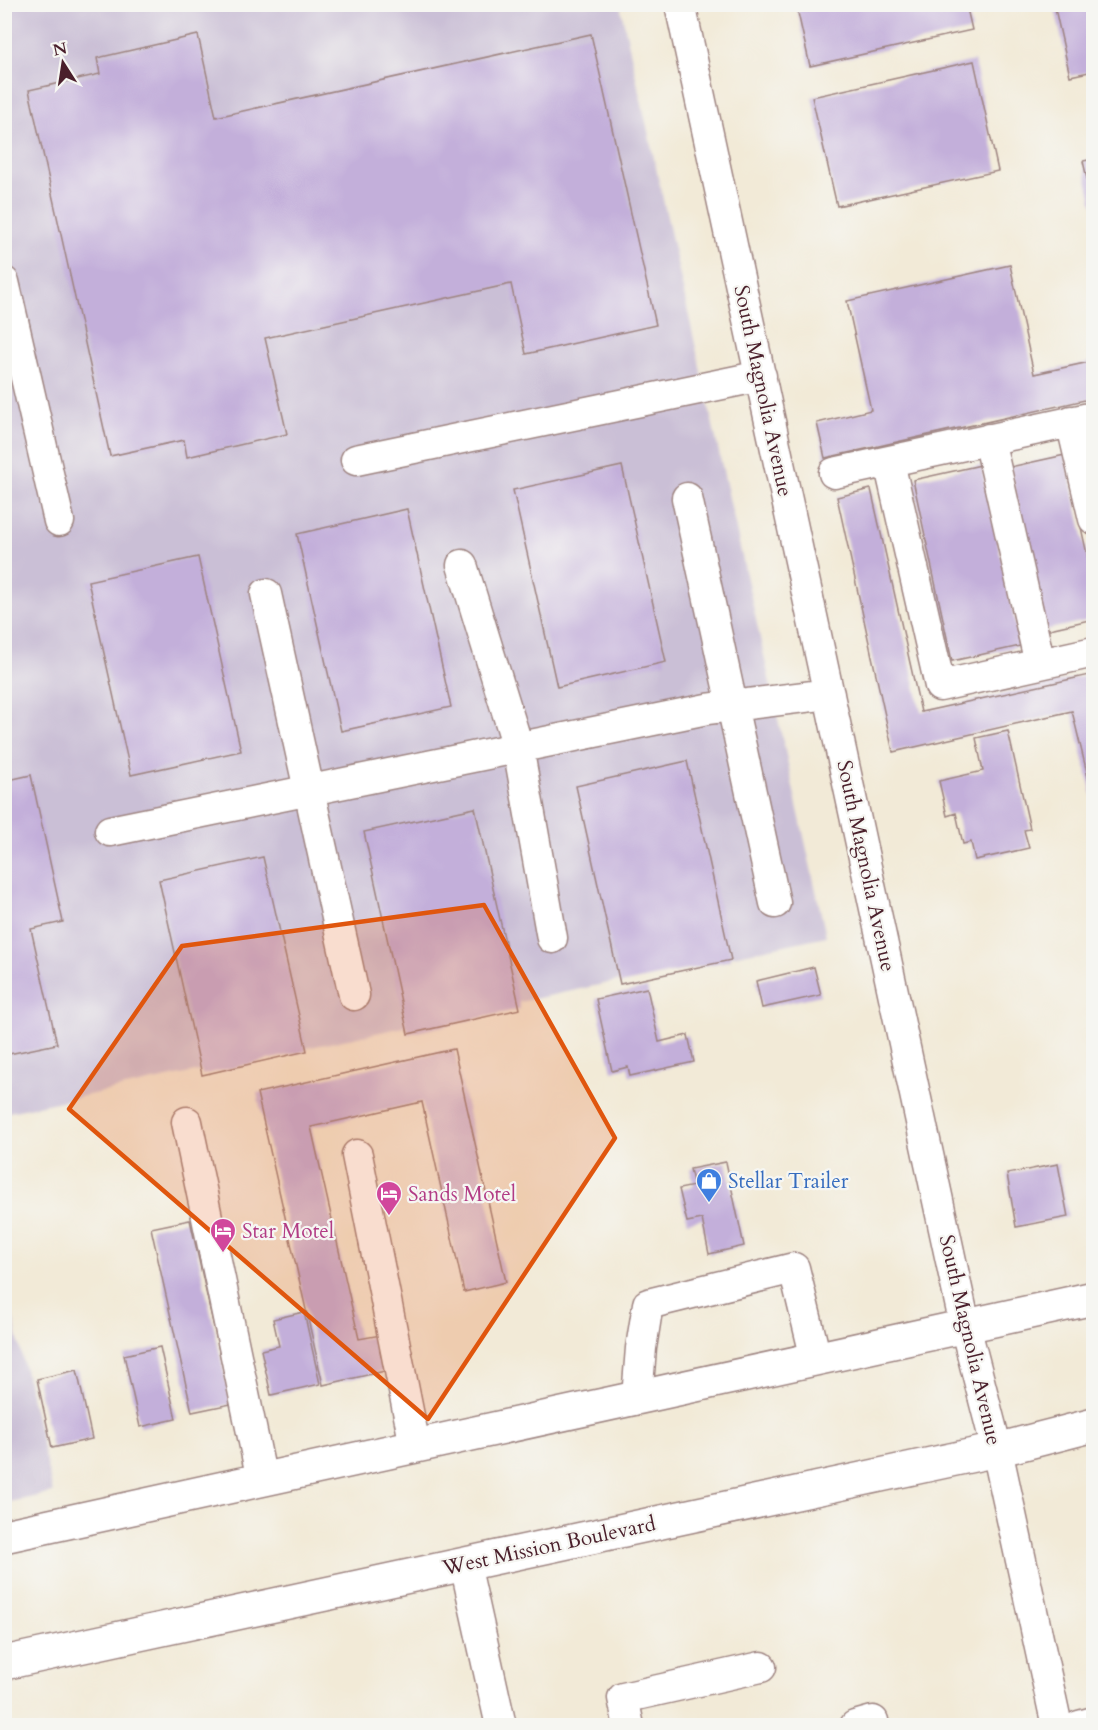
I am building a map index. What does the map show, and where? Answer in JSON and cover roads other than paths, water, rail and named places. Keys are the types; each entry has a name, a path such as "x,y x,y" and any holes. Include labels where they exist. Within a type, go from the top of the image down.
{"main road":[{"path":"5,1535 1094,1298"},
{"name":"West Mission Boulevard","path":"4,1663 997,1450 1094,1425"}],"street":[{"name":"South Magnolia Avenue","path":"680,4 965,1326 997,1450 1057,1725"},
{"path":"4,282 59,521"},
{"path":"356,460 760,376"},
{"path":"834,473 1082,419 1094,519"},
{"path":"989,440 1040,664"},
{"path":"889,462 940,686 1094,652"},
{"path":"687,498 775,903"},
{"path":"462,565 518,747 552,938"},
{"path":"266,594 354,995"},
{"path":"110,831 518,747 731,706 829,694"},
{"path":"187,1122 262,1480"},
{"path":"357,1155 415,1446"},
{"path":"637,1398 641,1348 648,1305 794,1268 816,1359"},
{"path":"465,1564 501,1725"},
{"path":"629,1725 623,1698 761,1667"},
{"path":"855,1725 873,1721 874,1725"},
{"path":"1079,1725 1094,1722"}],"place":[{"name":"Stellar Trailer","path":"709,1204"},
{"name":"Sands Motel","path":"389,1217"},
{"name":"Star Motel","path":"223,1254"}]}
